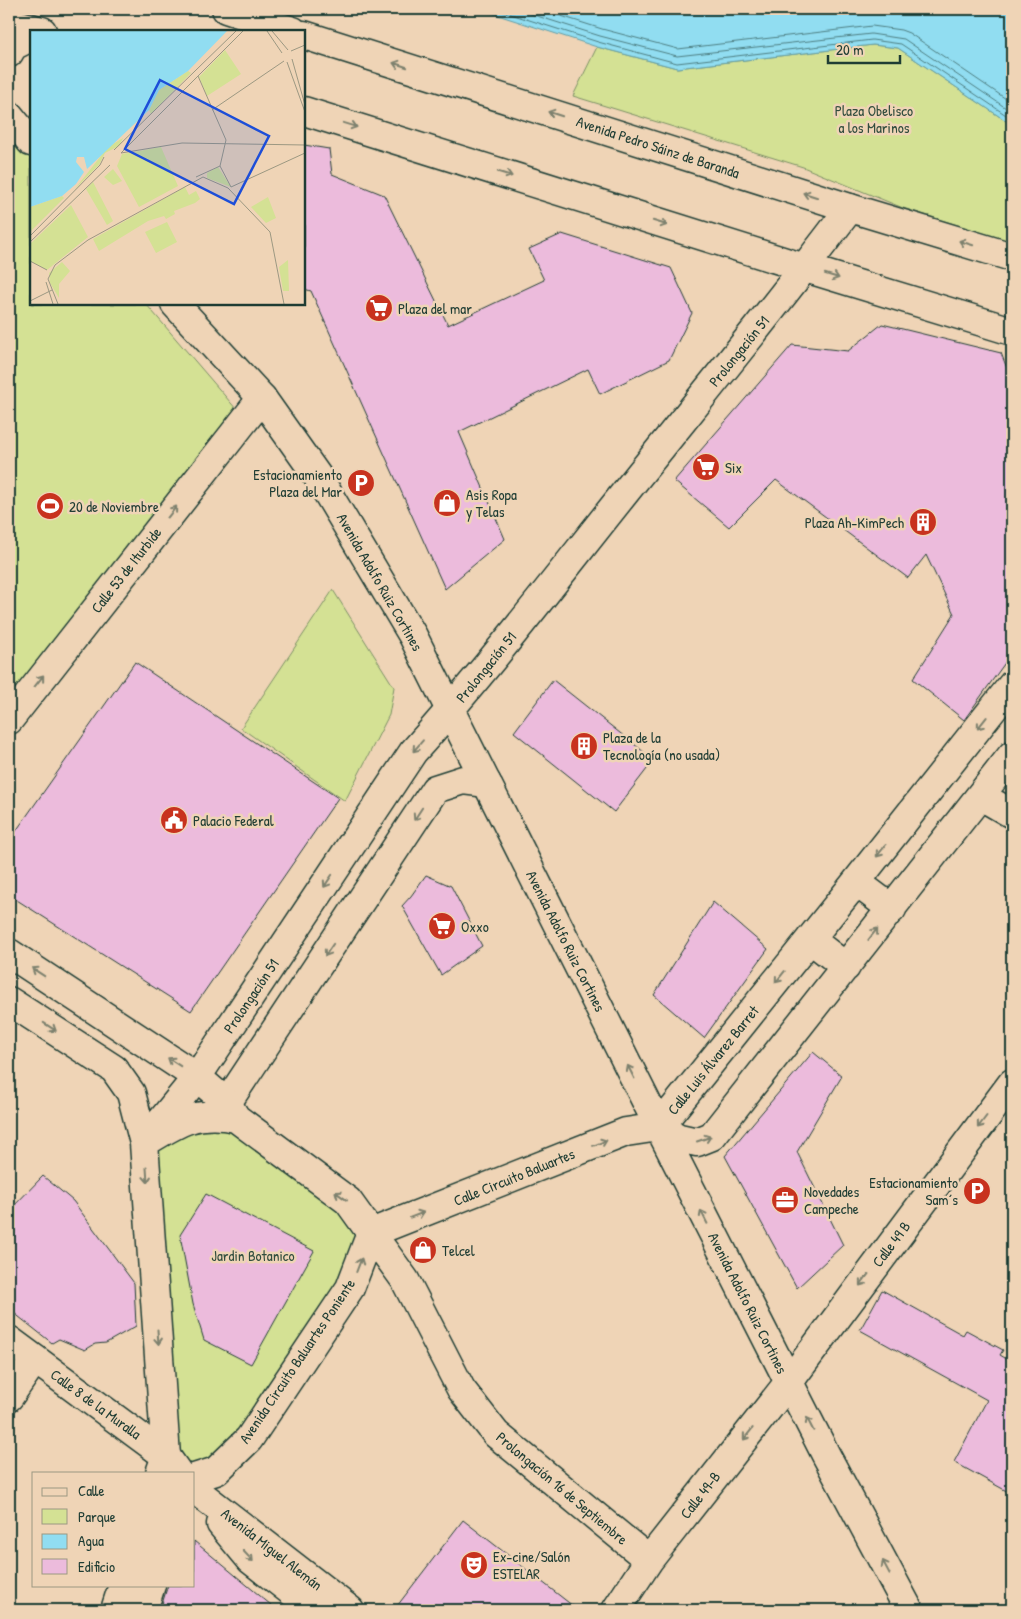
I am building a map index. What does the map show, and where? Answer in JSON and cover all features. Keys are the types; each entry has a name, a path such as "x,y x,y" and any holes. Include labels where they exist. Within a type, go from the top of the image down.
{"main road":[{"path":"226,9 290,30"},
{"path":"9,22 38,30"},
{"name":"Avenida Pedro Sáinz de Baranda","path":"305,35 850,208 1012,257"},
{"path":"9,53 13,46 30,38"},
{"path":"305,110 805,268 1012,331"},
{"path":"9,115 30,141"},
{"name":"Prolongación 51","path":"144,1142 197,1077 413,752 451,710 523,622 805,268 850,208"},
{"name":"Avenida Adolfo Ruiz Cortines","path":"176,305 262,398 318,476 413,636 659,1127 789,1382 909,1610"},
{"name":"Calle 53 de Iturbide","path":"9,720 262,398"},
{"name":"Calle Luis Álvarez Barret","path":"1010,761 712,1136 697,1142 679,1138 659,1127 1012,685"},
{"path":"144,1142 176,1123 203,1115 220,1114 231,1110 435,789 463,780 487,783"},
{"path":"981,796 1012,814"},
{"path":"856,882 892,909"},
{"path":"810,939 846,967"},
{"path":"9,953 197,1077 231,1110 348,1201 371,1233"},
{"path":"9,1000 114,1069 131,1093 144,1142 168,1467"},
{"name":"Calle 49 B","path":"789,1382 1012,1083"},
{"name":"Calle Circuito Baluartes","path":"371,1233 626,1132 659,1127"},
{"name":"Avenida Circuito Baluartes Poniente","path":"195,1478 216,1471 249,1439 350,1288 371,1233"},
{"name":"Prolongación 16 de Septiembre","path":"371,1233 405,1280 461,1389 496,1434 649,1560"},
{"name":"Calle 8 de la Muralla","path":"9,1340 168,1467"},
{"path":"9,1397 35,1360"},
{"name":"Calle 49-B","path":"616,1610 649,1560 789,1382"},
{"name":"Avenida Miguel Alemán","path":"195,1491 251,1560 315,1610"},
{"name":"Avenida Miguel Alemán","path":"195,1491 350,1610"},
{"path":"115,1610 123,1586"},
{"path":"143,1610 151,1586"}],"green space":[{"name":"Plaza Obelisco a los Marinos","path":"873,45 898,48 1012,125 1012,242 903,208 803,167 573,96 597,47 677,68"},
{"name":"20 de Noviembre","path":"9,124 30,156 30,305 147,305 237,410 9,699"},
{"path":"333,590 394,687 389,715 345,801 241,728"},
{"name":"Jardin Botanico","path":"236,1118 371,1233 216,1471 178,1472 144,1143"}],"water":[{"path":"479,9 1012,9 1012,125 898,48 873,45 677,68 597,47"}],"building":[{"path":"305,145 329,149 332,174 384,195 448,325 544,280 529,249 562,234 671,268 692,313 669,360 600,394 588,369 459,432 505,539 445,589 311,291 305,289"},
{"name":"Plaza Ah-KimPech","path":"882,324 1001,353 1012,381 1012,653 964,720 913,679 954,614 926,555 908,578 776,480 729,527 674,481 792,345 848,351"},
{"name":"Palacio Federal","path":"135,662 338,798 191,1011 9,895 9,841"},
{"name":"Plaza de la Tecnología (no usada)","path":"553,680 654,760 614,812 514,732"},
{"name":"Oxxo","path":"426,875 451,886 482,946 441,975 402,906"},
{"path":"713,902 768,949 704,1038 654,995"},
{"name":"Novedades Campeche","path":"813,1052 842,1076 797,1152 843,1245 797,1288 725,1156"},
{"path":"43,1176 73,1201 134,1283 136,1326 106,1343 95,1344 85,1350 59,1339 52,1343 9,1309 9,1211"},
{"path":"206,1194 314,1251 251,1364 204,1340 193,1304 180,1235"},
{"path":"882,1290 963,1335 966,1330 1003,1350 1000,1355 1012,1362 1012,1494 954,1462 987,1400 860,1330"},
{"name":"Ex-cine/Salón ESTELAR","path":"463,1520 578,1610 394,1610"},
{"path":"195,1542 277,1610 160,1610 168,1586 195,1586"}],"place":[{"name":"Plaza del mar","path":"379,308"},
{"name":"Six","path":"706,467"},
{"name":"Estacionamiento Plaza del Mar","path":"361,483"},
{"name":"Asis Ropa y Telas","path":"447,503"},
{"name":"20 de Noviembre","path":"50,506"},
{"name":"Plaza Ah-KimPech","path":"923,522"},
{"name":"Plaza de la Tecnología (no usada)","path":"584,746"},
{"name":"Palacio Federal","path":"174,820"},
{"name":"Oxxo","path":"442,926"},
{"name":"Estacionamiento Sam´s","path":"977,1191"},
{"name":"Novedades Campeche","path":"785,1200"},
{"name":"Telcel","path":"423,1250"},
{"name":"Ex-cine/Salón ESTELAR","path":"474,1565"}]}
